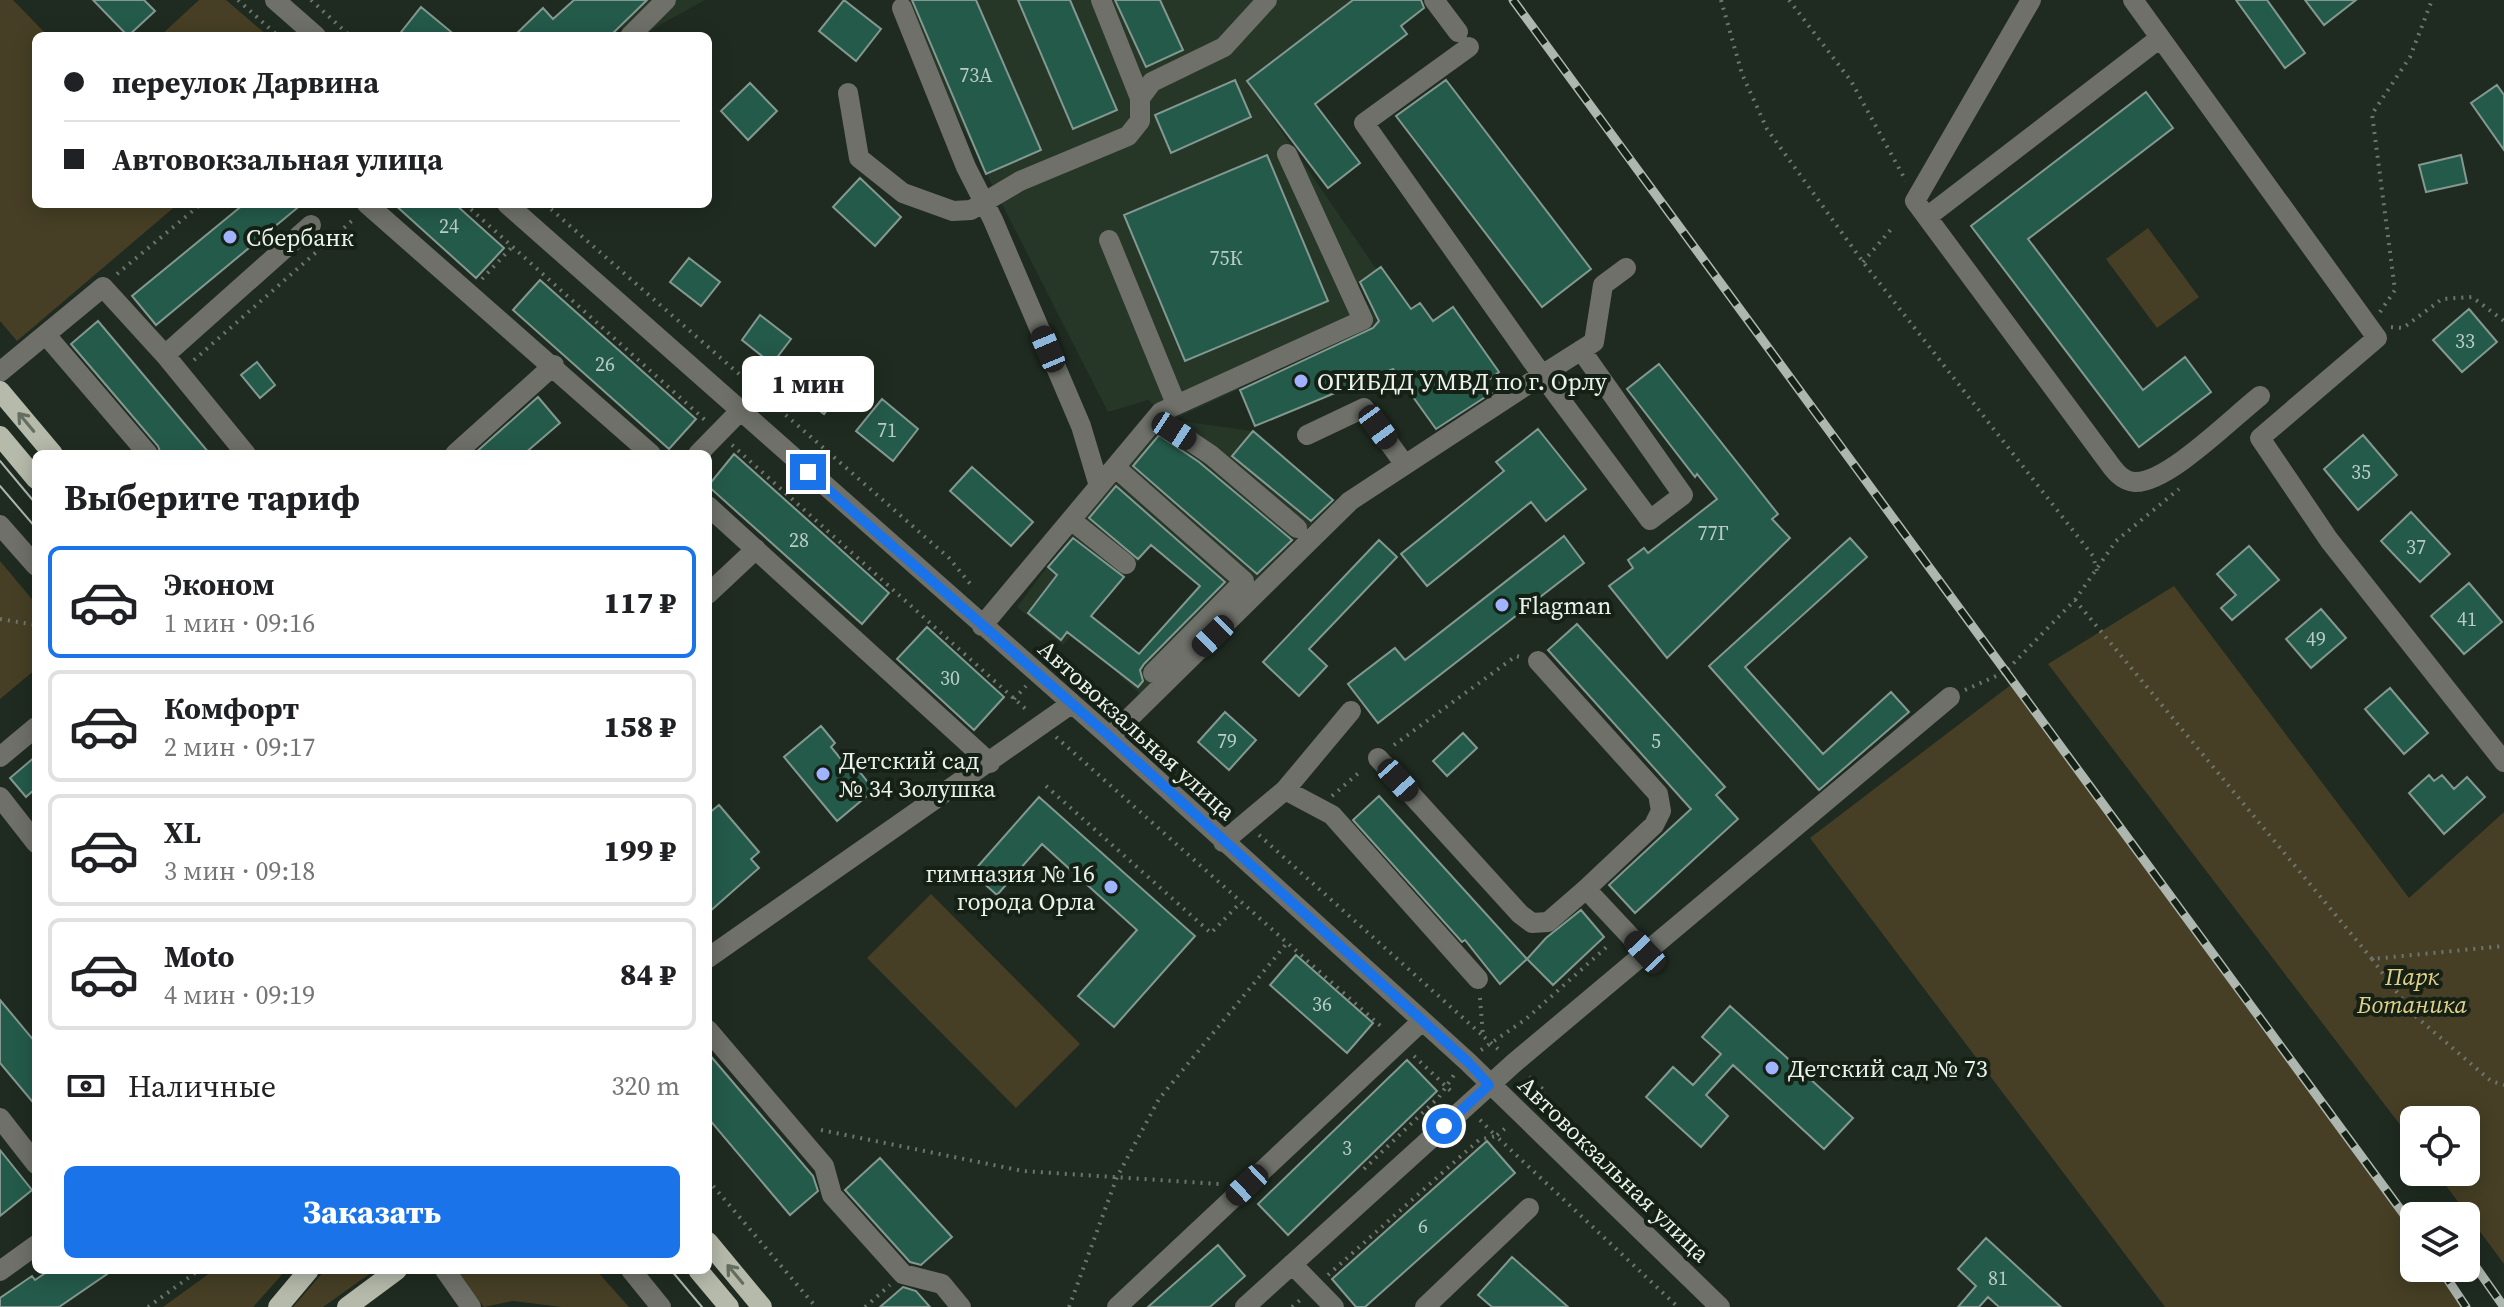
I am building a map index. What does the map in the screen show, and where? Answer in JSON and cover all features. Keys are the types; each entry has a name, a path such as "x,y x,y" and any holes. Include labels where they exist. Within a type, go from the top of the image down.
{"main road":[{"path":"0,391 50,450"},
{"path":"0,436 32,474"},
{"path":"712,1247 762,1307"},
{"path":"278,1307 306,1274"},
{"path":"347,1307 392,1274"},
{"path":"701,1274 729,1307"}],"street":[{"path":"275,0 311,32"},
{"path":"634,32 666,0"},
{"path":"848,93 859,158 903,193 953,211 971,210 1020,181 1128,136 1140,121 1140,98 1101,0"},
{"path":"1140,98 1152,82 1224,47 1267,0"},
{"path":"1434,0 1463,40 1364,123 1542,375 1650,520 1683,495 1581,350"},
{"path":"1921,209 2031,0"},
{"path":"2133,0 2377,338 2260,438 2329,540 2504,762"},
{"path":"902,8 966,167 1081,426 1099,486"},
{"path":"1921,209 2160,38"},
{"path":"982,626 1156,418 1176,404 1363,320 1287,154"},
{"path":"372,208 554,365 647,450"},
{"name":"Автовокзальная улица","path":"512,208 1110,737 1422,1021 1720,1307"},
{"path":"1921,209 2106,459 2127,480 2136,482 2159,474 2260,396"},
{"path":"165,355 311,225"},
{"path":"1109,240 1176,404"},
{"path":"1110,737 1350,501 1594,342 1603,285 1626,268"},
{"path":"0,372 103,287 180,372 243,450"},
{"path":"46,335 145,450"},
{"path":"459,450 554,365"},
{"path":"1307,435 1364,408 1405,465"},
{"path":"702,450 740,411"},
{"path":"1156,418 1211,455 1297,528"},
{"path":"1115,467 1244,581 1153,673"},
{"path":"712,510 990,763"},
{"path":"1071,520 1126,564"},
{"path":"0,525 32,561"},
{"path":"712,590 756,549"},
{"path":"1378,758 1520,914 1532,923 1548,922 1654,825 1661,811 1658,794 1538,661"},
{"path":"1245,1307 1489,1085 1950,697"},
{"path":"712,955 1071,704"},
{"path":"1223,842 1285,790 1351,711"},
{"path":"0,757 32,730"},
{"path":"1285,790 1332,815 1478,979"},
{"path":"0,797 32,838"},
{"path":"1586,889 1645,952"},
{"path":"1117,1307 1422,1021"},
{"path":"712,1035 824,1166 832,1195 903,1274 942,1284 961,1307"},
{"path":"0,1118 32,1159"},
{"path":"1425,1307 1529,1208"},
{"path":"0,1271 32,1248"},
{"path":"1292,1264 1334,1307"},
{"path":"448,1274 471,1307"},
{"path":"634,1274 661,1307"}],"path":[{"path":"238,0 274,32"},
{"path":"311,0 346,32"},
{"path":"1721,0 1742,74 1767,129 1863,262 2093,556 2097,571"},
{"path":"1789,0 1851,81 1892,150 1921,209"},
{"path":"2369,327 2395,290 2372,114 2410,57 2432,0"},
{"path":"103,287 196,208"},
{"path":"180,372 365,208"},
{"path":"1863,262 1893,227"},
{"path":"470,292 512,247"},
{"path":"2369,327 2403,328 2442,299 2472,297 2504,321"},
{"path":"1950,697 2005,672 2075,600 2116,541 2182,485"},
{"path":"2075,600 2372,959 2414,1015 2491,1081 2504,1085"},
{"path":"0,619 32,624"},
{"path":"1318,807 1378,758 1516,656 1538,661"},
{"path":"1046,786 1211,933 1241,902"},
{"path":"1490,1042 1526,1019 1625,930"},
{"path":"1069,1307 1117,1177 1159,1099 1287,943"},
{"path":"2372,959 2504,946"},
{"path":"787,1123 1023,1171 1247,1185"},
{"path":"1292,1307 1479,1140 1496,1136 1678,1307"},
{"path":"712,1185 816,1307"},
{"path":"148,1307 193,1274"},
{"path":"865,1307 903,1274"}],"shaded area":[{"path":"600,0 705,0 647,32 624,32"},
{"path":"898,0 1355,0 1247,81 1377,270 1355,286 1385,329 1359,330 1236,381 1239,389 1172,420 1253,431 1334,501 1141,694 1119,675 1200,586 1152,545 1063,645 1017,607 1150,432 1170,420 1148,400 1108,412"}],"green space":[{"path":"0,0 13,0 44,32 32,32 32,208 173,208 17,341 0,321"},
{"path":"199,0 226,0 263,32 164,32"},
{"path":"2148,228 2199,297 2157,328 2106,259"},
{"path":"0,561 32,599 32,672 0,699"},
{"name":"Парк Ботаника","path":"2174,586 2409,898 2504,812 2504,1264 2480,1232 2480,1202 2458,1202 2446,1186 2480,1186 2480,1106 2400,1106 2400,1125 2048,664"},
{"path":"2012,684 2400,1213 2400,1282 2451,1282 2469,1307 2165,1307 1810,838"},
{"path":"931,894 1080,1044 1016,1108 867,958"},
{"path":"208,1274 282,1274 253,1307 163,1307"},
{"path":"322,1274 369,1274 323,1307 293,1307"},
{"path":"458,1274 600,1274 629,1307 562,1307 513,1301 484,1307"}],"building":[{"path":"93,0 144,0 155,11 132,32 124,32"},
{"path":"574,0 647,0 614,32 518,32 543,8 553,19"},
{"path":"844,0 881,29 856,61 819,31"},
{"path":"912,0 976,0 1041,150 986,174"},
{"path":"1018,0 1070,0 1117,110 1073,129"},
{"path":"1115,0 1160,0 1183,50 1146,67"},
{"path":"1353,0 1421,0 1424,8 1401,26 1407,34 1315,104 1360,163 1328,188 1247,81"},
{"path":"2236,0 2267,0 2305,53 2285,68"},
{"path":"2305,0 2356,0 2324,25"},
{"path":"421,7 451,32 401,32"},
{"path":"1235,80 1251,117 1171,153 1155,115"},
{"path":"1446,80 1591,269 1542,307 1396,116"},
{"path":"750,83 777,111 748,140 721,111"},
{"path":"2497,85 2504,95 2504,150 2471,103"},
{"path":"2146,92 2173,128 2028,239 2143,390 2185,357 2211,392 2139,447 1971,226"},
{"path":"1267,155 1328,301 1185,361 1124,215"},
{"path":"2461,155 2467,183 2426,192 2419,165"},
{"path":"860,178 901,217 875,246 833,207"},
{"path":"239,208 297,208 156,325 132,296"},
{"path":"398,208 459,208 504,248 476,278"},
{"path":"689,258 720,282 701,306 670,282"},
{"path":"1381,267 1411,309 1420,303 1433,321 1453,307 1499,372 1486,382 1493,392 1436,429 1393,369 1255,426 1240,390 1373,328 1379,321 1360,282"},
{"path":"540,280 696,419 669,449 513,310"},
{"path":"2469,309 2497,342 2462,372 2433,340"},
{"path":"760,315 791,339 772,364 742,340"},
{"path":"98,321 207,450 160,450 71,344"},
{"path":"257,362 275,385 260,398 241,375"},
{"path":"1659,364 1778,514 1772,519 1790,538 1667,658 1609,586 1633,568 1628,560 1644,548 1648,553 1717,499 1697,474 1695,477 1627,389"},
{"path":"811,366 842,390 824,414 793,391"},
{"path":"538,397 560,423 529,450 478,450"},
{"path":"882,399 918,429 893,461 856,431"},
{"path":"1538,429 1586,489 1546,521 1531,502 1427,586 1401,554 1504,471 1496,462"},
{"path":"1253,431 1333,500 1311,521 1232,456"},
{"path":"1159,435 1199,462 1292,540 1257,574 1133,466"},
{"path":"2363,435 2397,475 2358,510 2324,469"},
{"path":"734,454 889,593 862,624 712,490 712,481"},
{"path":"972,467 1033,522 1011,546 950,491"},
{"path":"1116,486 1225,582 1144,664 1140,670 1143,681 1138,687 1067,632 1061,640 1028,613 1057,575 1048,567 1073,538 1124,577 1091,616 1139,654 1200,586 1151,545 1138,559 1089,518"},
{"path":"2411,512 2450,554 2420,582 2381,541"},
{"name":"Flagman","path":"1564,536 1584,563 1378,723 1348,684 1395,648 1405,660"},
{"path":"1850,538 1867,557 1745,667 1823,754 1891,692 1909,712 1819,790 1709,666"},
{"path":"1379,540 1397,557 1309,649 1327,666 1299,696 1263,662"},
{"path":"2249,546 2279,580 2232,620 2221,608 2236,595 2217,574"},
{"path":"2469,583 2502,622 2464,654 2431,616"},
{"path":"2321,609 2346,638 2311,668 2286,639"},
{"path":"1577,624 1725,787 1716,795 1738,819 1635,913 1609,885 1691,809 1548,650"},
{"path":"927,627 1004,697 974,730 897,659"},
{"path":"2390,688 2428,733 2404,754 2365,709"},
{"path":"1225,712 1256,740 1229,770 1198,742"},
{"path":"821,726 835,743 831,747 854,775 859,771 874,790 837,821 784,757"},
{"path":"1463,733 1477,748 1447,776 1433,761"},
{"path":"32,759 32,792 26,797 10,778"},
{"path":"2429,775 2434,781 2442,775 2454,789 2467,777 2485,797 2444,834 2409,793"},
{"path":"1379,796 1527,959 1500,984 1465,940 1462,942 1353,820"},
{"path":"1039,797 1195,936 1114,1027 1078,996 1137,930 1042,844 997,895 972,873"},
{"path":"719,805 759,852 751,859 759,868 712,909 712,811"},
{"path":"1581,910 1604,937 1553,985 1527,959 1546,938"},
{"path":"1296,955 1373,1023 1347,1053 1270,985"},
{"path":"0,1000 32,1038 32,1101 0,1063"},
{"path":"1730,1006 1853,1118 1824,1149 1733,1065 1706,1095 1728,1116 1701,1147 1646,1097 1673,1067 1693,1085 1721,1054 1702,1037"},
{"path":"712,1058 813,1176 818,1191 790,1215 712,1123"},
{"path":"1407,1060 1437,1091 1288,1235 1258,1204"},
{"path":"1487,1141 1515,1173 1365,1307 1356,1307 1332,1279"},
{"path":"0,1150 32,1190 0,1216"},
{"path":"880,1158 952,1237 921,1265 910,1262 845,1190"},
{"path":"1986,1238 2061,1307 1999,1307 1988,1297 1979,1307 1958,1307 1976,1286 1958,1269"},
{"path":"1218,1245 1245,1276 1210,1307 1148,1307"},
{"path":"1512,1257 1568,1307 1492,1307 1478,1295"},
{"path":"44,1274 107,1274 59,1307 0,1307 0,1298 32,1276 35,1280"},
{"path":"903,1287 916,1291 930,1307 880,1307"}],"tram line":[{"path":"0,461 32,499"},
{"path":"0,486 32,523"},
{"path":"674,1274 702,1307"}],"railway":[{"path":"1513,0 2400,1209"},
{"path":"2480,1273 2504,1307"},
{"path":"2449,1282 2466,1307"}],"place":[{"name":"Сбербанк","path":"230,237"},
{"name":"ОГИБДД УМВД по г. Орлу","path":"1301,381"},
{"name":"Flagman","path":"1502,605"},
{"name":"Детский сад № 34 Золушка","path":"823,774"},
{"name":"гимназия № 16 города Орла","path":"1111,887"},
{"name":"Детский сад № 73","path":"1772,1068"}],"route":[{"path":"808,472 1110,737 1468,1062 1489,1085 1444,1126"}]}
